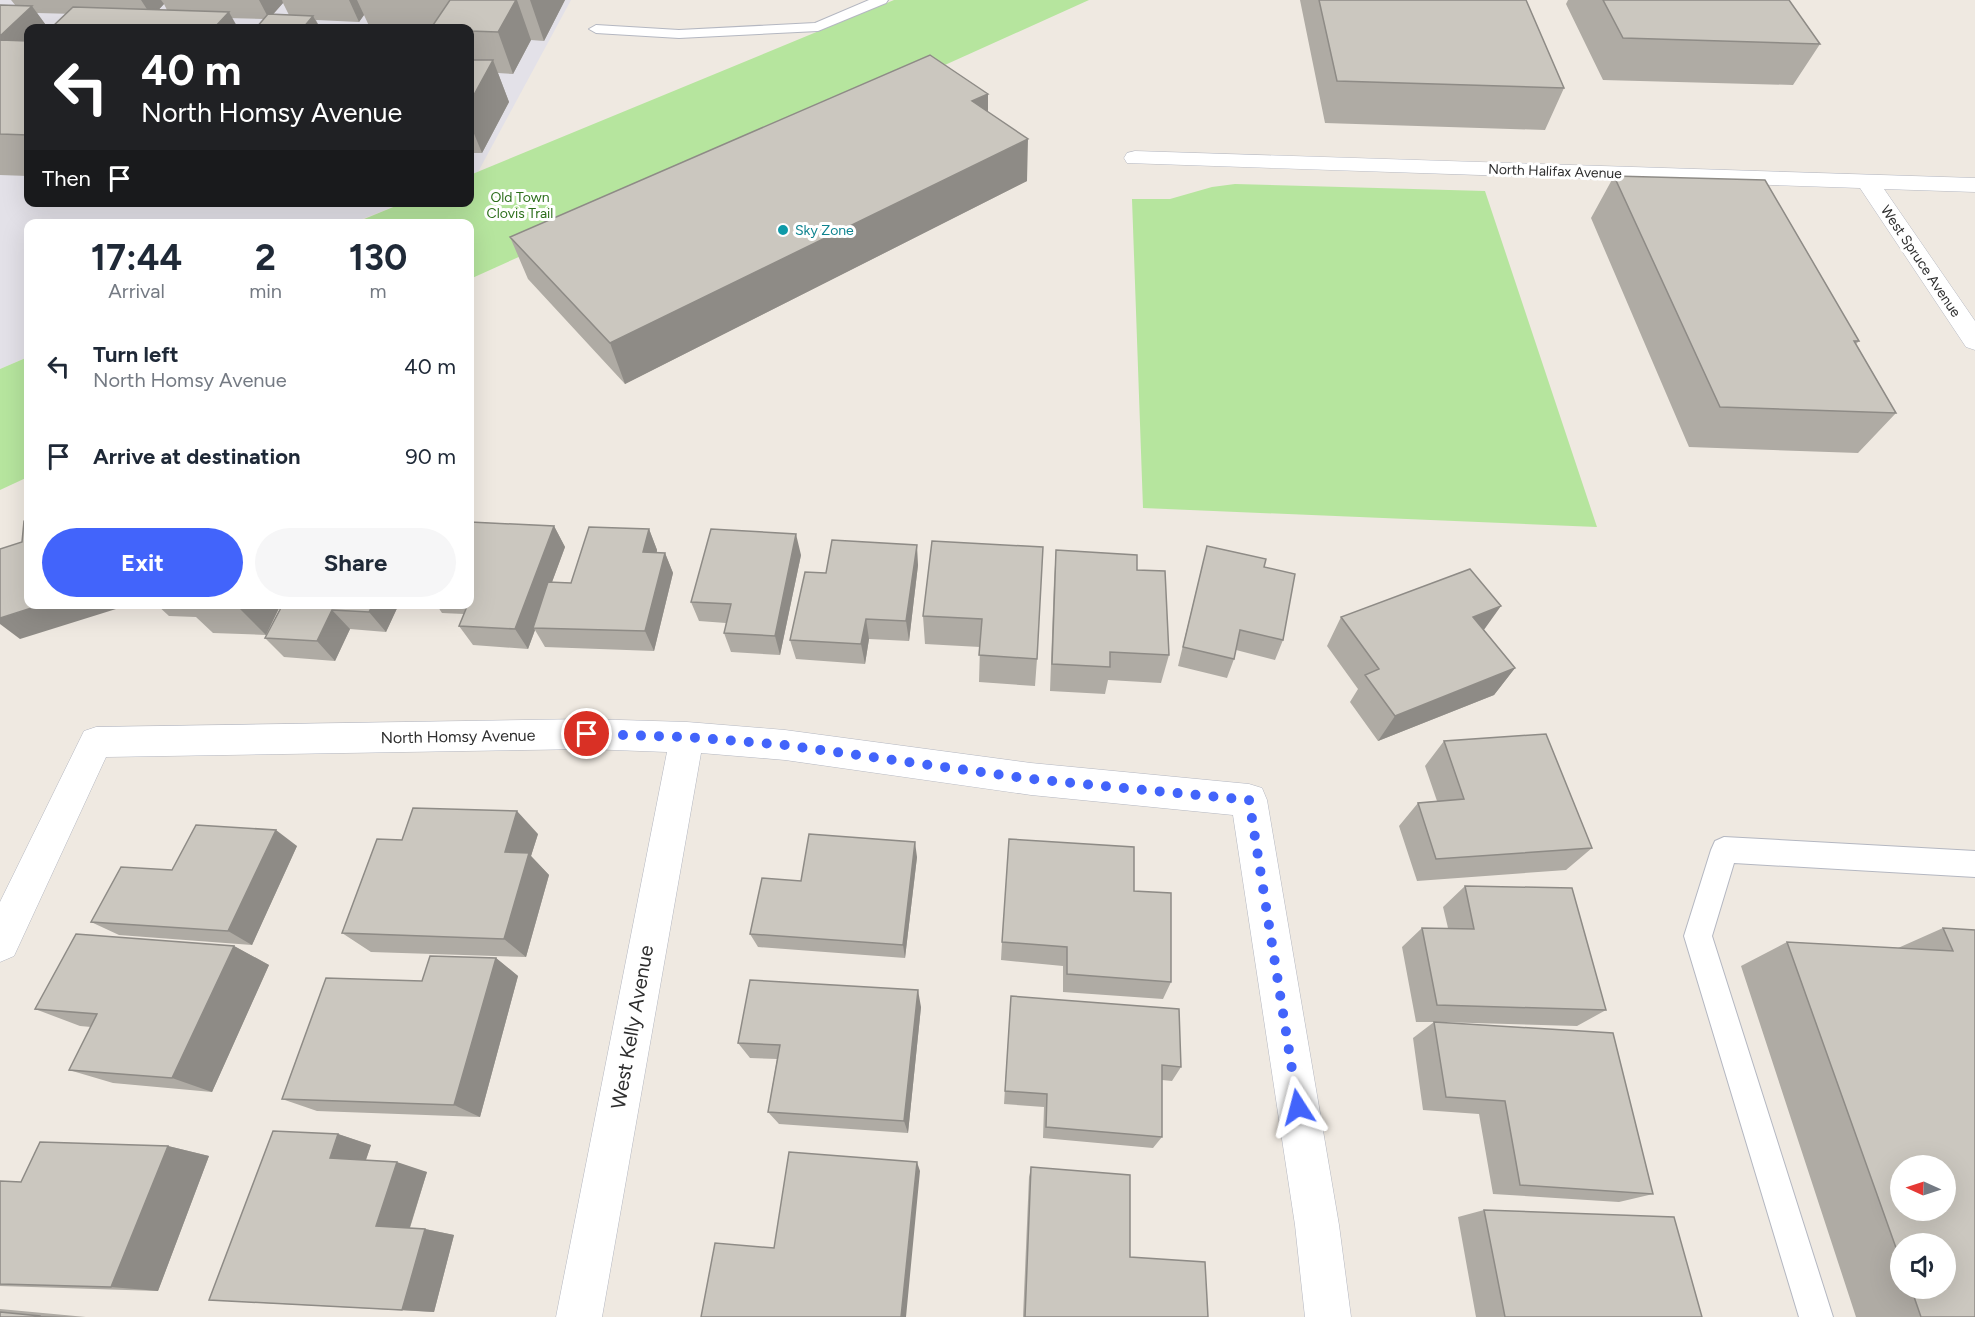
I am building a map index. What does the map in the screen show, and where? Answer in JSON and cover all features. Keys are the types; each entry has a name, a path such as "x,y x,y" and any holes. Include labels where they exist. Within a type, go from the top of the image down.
{"street":[{"name":"North Halifax Avenue","path":"1135,158 1975,185"},
{"name":"West Spruce Avenue","path":"1867,181 1975,341"},
{"name":"North Homsy Avenue","path":"0,943 96,742 587,734 687,737 785,745 1031,779 1249,800 1317,1225 1328,1317"},
{"name":"West Kelly Avenue","path":"579,1317 687,737"}],"lane":[{"path":"596,29 679,34 818,27 881,0"},
{"path":"1816,1317 1698,936 1724,850 1975,864"}],"shaded area":[{"path":"0,0 571,0 478,172 474,174 474,24 24,24 24,207 393,207 362,219 24,219 24,359 0,369"}],"green space":[{"name":"Old Town Clovis Trail","path":"894,0 1089,0 474,277 474,219 364,219 393,207 474,207 474,173"},
{"path":"1235,184 1485,191 1597,527 1143,508 1132,199 1170,199 1212,187"},
{"path":"24,359 24,479 0,490 0,369"}],"building":[{"path":"450,0 516,0 498,32 474,31 474,24 434,24"},
{"path":"1319,0 1526,0 1564,88 1337,81"},
{"path":"1603,0 1789,0 1820,44 1623,38"},
{"path":"0,5 32,6 0,36"},
{"path":"73,7 229,12 218,24 55,24"},
{"path":"268,14 313,16 306,24 259,24"},
{"path":"0,40 24,41 24,135 0,134"},
{"name":"Sky Zone","path":"930,55 988,94 972,101 1028,139 610,343 510,237"},
{"path":"474,60 493,60 474,95"},
{"path":"1614,176 1765,180 1859,341 1854,341 1896,413 1720,407"},
{"path":"24,521 24,609 28,609 0,618 0,549 22,542"},
{"path":"474,522 554,526 515,629 459,626 466,609 474,609"},
{"path":"589,527 649,529 643,552 665,553 645,631 533,628 548,582 571,583"},
{"path":"711,529 796,534 775,636 724,633 731,604 691,602"},
{"path":"832,540 917,545 906,621 866,619 861,644 790,640 805,572 826,573"},
{"path":"932,541 1043,547 1037,659 979,655 982,619 923,616"},
{"path":"1207,546 1266,559 1264,567 1295,574 1283,640 1240,630 1234,659 1183,647"},
{"path":"1056,550 1137,555 1137,570 1165,571 1169,655 1110,652 1110,667 1052,664"},
{"path":"1470,569 1501,606 1473,617 1515,668 1395,716 1365,675 1379,669 1341,617"},
{"path":"280,609 370,609 369,612 332,610 317,641 265,638"},
{"path":"1546,734 1592,848 1436,859 1418,803 1464,799 1444,741"},
{"path":"413,808 517,811 505,852 529,853 504,939 342,933 377,839 402,840"},
{"path":"196,825 276,830 228,931 91,922 121,867 172,870"},
{"path":"809,834 915,842 903,945 750,934 762,878 801,881"},
{"path":"1009,839 1134,847 1134,891 1171,893 1171,982 1067,974 1067,947 1002,942"},
{"path":"1465,886 1572,888 1606,1010 1437,1005 1422,928 1474,929"},
{"path":"1943,928 1975,930 1975,1317 1921,1317 1915,1299 1956,1299 1956,1233 1891,1233 1787,942 1953,951"},
{"path":"76,934 234,946 172,1078 69,1070 97,1014 35,1009"},
{"path":"430,956 496,958 454,1105 282,1099 326,978 422,981"},
{"path":"750,980 918,990 904,1121 768,1112 780,1045 738,1043"},
{"path":"1011,996 1179,1009 1181,1067 1162,1065 1162,1137 1046,1127 1047,1094 1005,1091"},
{"path":"1434,1022 1613,1033 1653,1194 1520,1185 1505,1101 1446,1097"},
{"path":"273,1131 338,1134 330,1158 397,1162 376,1226 425,1229 402,1310 209,1300"},
{"path":"40,1142 168,1146 111,1287 0,1284 0,1181 21,1182"},
{"path":"789,1152 917,1162 901,1317 701,1317 715,1243 774,1248"},
{"path":"1031,1167 1130,1175 1130,1257 1205,1262 1208,1317 1025,1317"},
{"path":"1484,1210 1674,1217 1702,1317 1505,1317"},
{"path":"0,1312 40,1316 40,1317 0,1317"}],"place":[{"name":"Sky Zone","path":"783,230"}],"route":[{"path":"587,734 687,737 785,745 1031,779 1249,800 1298,1107"}]}
